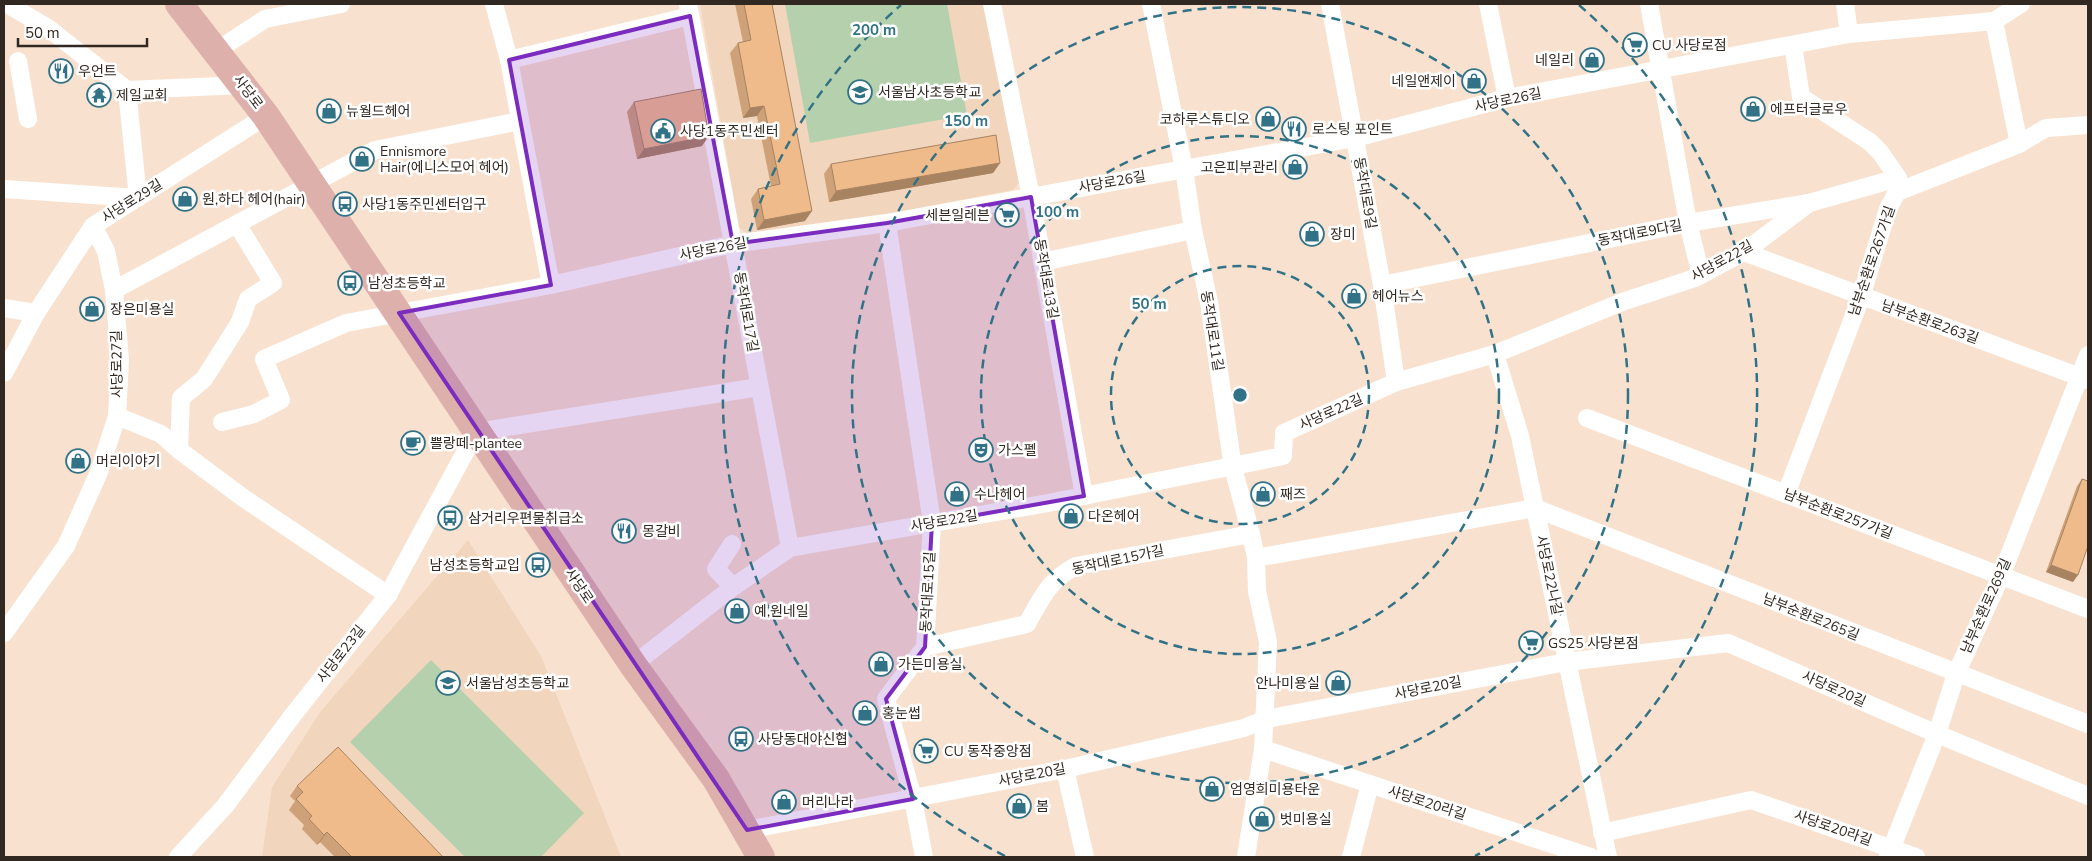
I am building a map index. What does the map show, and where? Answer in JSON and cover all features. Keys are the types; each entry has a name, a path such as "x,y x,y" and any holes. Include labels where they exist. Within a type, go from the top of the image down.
{"main road":[{"name":"사당로","path":"178,4 244,85 266,116 633,665 716,779 761,857"}],"street":[{"path":"7,4 48,28 126,90 244,85"},
{"path":"216,51 265,11 341,4"},
{"path":"494,4 509,60 551,285"},
{"name":"동작대로13길","path":"992,4 1031,197 1084,496"},
{"name":"동작대로11길","path":"1151,4 1184,169 1193,230 1209,302 1233,468 1256,558 1257,590 1268,642 1266,719 1263,750 1246,857"},
{"name":"동작대로9길","path":"1330,4 1382,285 1396,382"},
{"path":"1488,4 1507,98"},
{"path":"1650,4 1688,223 1702,275"},
{"path":"1845,4 1849,34"},
{"name":"사당로26길","path":"399,313 551,285 733,244 887,223 1355,138 1507,98 1849,34 1994,21 2021,4"},
{"name":"동작대로17길","path":"509,60 689,10 790,548"},
{"path":"1994,21 2019,144"},
{"name":"동작대로9다길","path":"1382,285 1688,223 1810,203 1898,178 1880,152 1870,142 1801,97 1793,45"},
{"path":"18,61 28,119"},
{"path":"4,189 138,198 126,90"},
{"name":"사당로29길","path":"4,373 36,313 93,226 266,116"},
{"path":"114,290 375,150 520,121"},
{"name":"남부순환로267가길","path":"1786,494 1861,296 1888,209 1897,192 2019,144 2046,128 2088,125"},
{"name":"사당로22길","path":"633,665 733,587 790,548 1084,496 1233,468 1283,456 1284,433 1396,382 1495,354 1622,302 1702,275 1744,252 1810,203"},
{"name":"동작대로15길","path":"887,223 932,523 925,647 886,699 912,798 924,857"},
{"path":"179,450 181,398 204,379 240,322 248,300 273,283 237,224"},
{"name":"사당로27길","path":"4,633 66,546 99,472 117,416 120,360 114,290 106,251 93,226"},
{"path":"1042,262 1193,230"},
{"name":"남부순환로263길","path":"1744,252 2084,378"},
{"path":"4,308 36,313"},
{"path":"222,422 254,414 282,400 264,359 346,323 399,313"},
{"name":"사당로22나길","path":"1495,354 1520,436 1608,857"},
{"name":"남부순환로269길","path":"1890,852 1937,734 1956,674 2084,378 2088,356"},
{"path":"476,432 760,387"},
{"path":"117,416 161,434 179,450 242,497 388,595"},
{"name":"남부순환로257가길","path":"1587,418 2088,609"},
{"name":"사당로23길","path":"178,857 226,806 293,715 388,595 476,432"},
{"path":"1256,558 1535,508"},
{"name":"남부순환로265길","path":"1535,508 2088,724"},
{"name":"동작대로15가길","path":"925,647 1028,624 1044,592 1060,574 1076,566 1251,534"},
{"path":"732,544 716,569 733,587"},
{"name":"사당로20길","path":"747,830 1065,769 1244,728 1266,719 1566,662 1728,643 1937,734 2088,796"},
{"name":"사당로20라길","path":"1263,750 1591,857"},
{"path":"1065,769 1085,857"},
{"path":"1351,857 1370,784"},
{"name":"사당로20라길","path":"1602,833 1750,800 1890,852 1916,857"}],"highlighted area":[{"path":"690,16 733,244 887,223 1031,197 1084,496 932,523 925,647 886,699 913,799 747,830 399,313 551,285 509,60"}],"shaded area":[{"name":"서울남사초등학교","path":"700,4 986,4 1021,180 1013,190 897,212 749,234 739,228"},
{"name":"서울남성초등학교","path":"468,540 541,656 621,857 262,857 272,787 321,711"}],"green space":[{"path":"785,4 947,4 967,115 810,143"},
{"path":"431,660 584,813 541,857 465,857 350,742"}],"building":[{"path":"744,4 772,4 812,211 764,220 758,189 780,184 764,106 750,108 738,43 751,40"},
{"path":"701,89 709,136 644,149 634,102"},
{"path":"996,135 1000,163 836,191 831,164"},
{"path":"2082,479 2088,481 2088,546 2078,575 2051,565"},
{"path":"338,747 443,857 352,857 327,832 324,835 309,819 312,816 296,799 303,792 297,786"}],"place":[{"name":"CU 사당로점","path":"1635,45"},
{"name":"네일리","path":"1592,60"},
{"name":"우언트","path":"61,71"},
{"name":"네일앤제이","path":"1474,81"},
{"name":"서울남사초등학교","path":"860,92"},
{"name":"제일교회","path":"99,95"},
{"name":"에프터글로우","path":"1753,109"},
{"name":"뉴월드헤어","path":"329,111"},
{"name":"코하루스튜디오","path":"1268,119"},
{"name":"로스팅 포인트","path":"1294,129"},
{"name":"사당1동주민센터","path":"663,131"},
{"name":"Ennismore Hair(에니스모어 헤어)","path":"362,159"},
{"name":"고은피부관리","path":"1295,167"},
{"name":"원,하다 헤어(hair)","path":"185,199"},
{"name":"사당1동주민센터입구","path":"345,204"},
{"name":"세븐일레븐","path":"1007,215"},
{"name":"장미","path":"1312,234"},
{"name":"남성초등학교","path":"350,283"},
{"name":"헤어뉴스","path":"1354,296"},
{"name":"장은미용실","path":"92,309"},
{"name":"쁠랑떼-plantee","path":"413,443"},
{"name":"가스펠","path":"981,450"},
{"name":"머리이야기","path":"78,461"},
{"name":"수나헤어","path":"957,494"},
{"name":"째즈","path":"1263,494"},
{"name":"다온헤어","path":"1071,516"},
{"name":"삼거리우편물취급소","path":"450,518"},
{"name":"몽갈비","path":"624,531"},
{"name":"남성초등학교입","path":"538,565"},
{"name":"예,원네일","path":"737,611"},
{"name":"GS25 사당본점","path":"1531,643"},
{"name":"가든미용실","path":"881,664"},
{"name":"서울남성초등학교","path":"448,683"},
{"name":"안나미용실","path":"1338,683"},
{"name":"홍눈썹","path":"865,713"},
{"name":"사당동대야신협","path":"741,739"},
{"name":"CU 동작중앙점","path":"926,751"},
{"name":"엄영희미용타운","path":"1212,789"},
{"name":"머리나라","path":"784,802"},
{"name":"봄","path":"1019,806"},
{"name":"벗미용실","path":"1262,819"}]}
